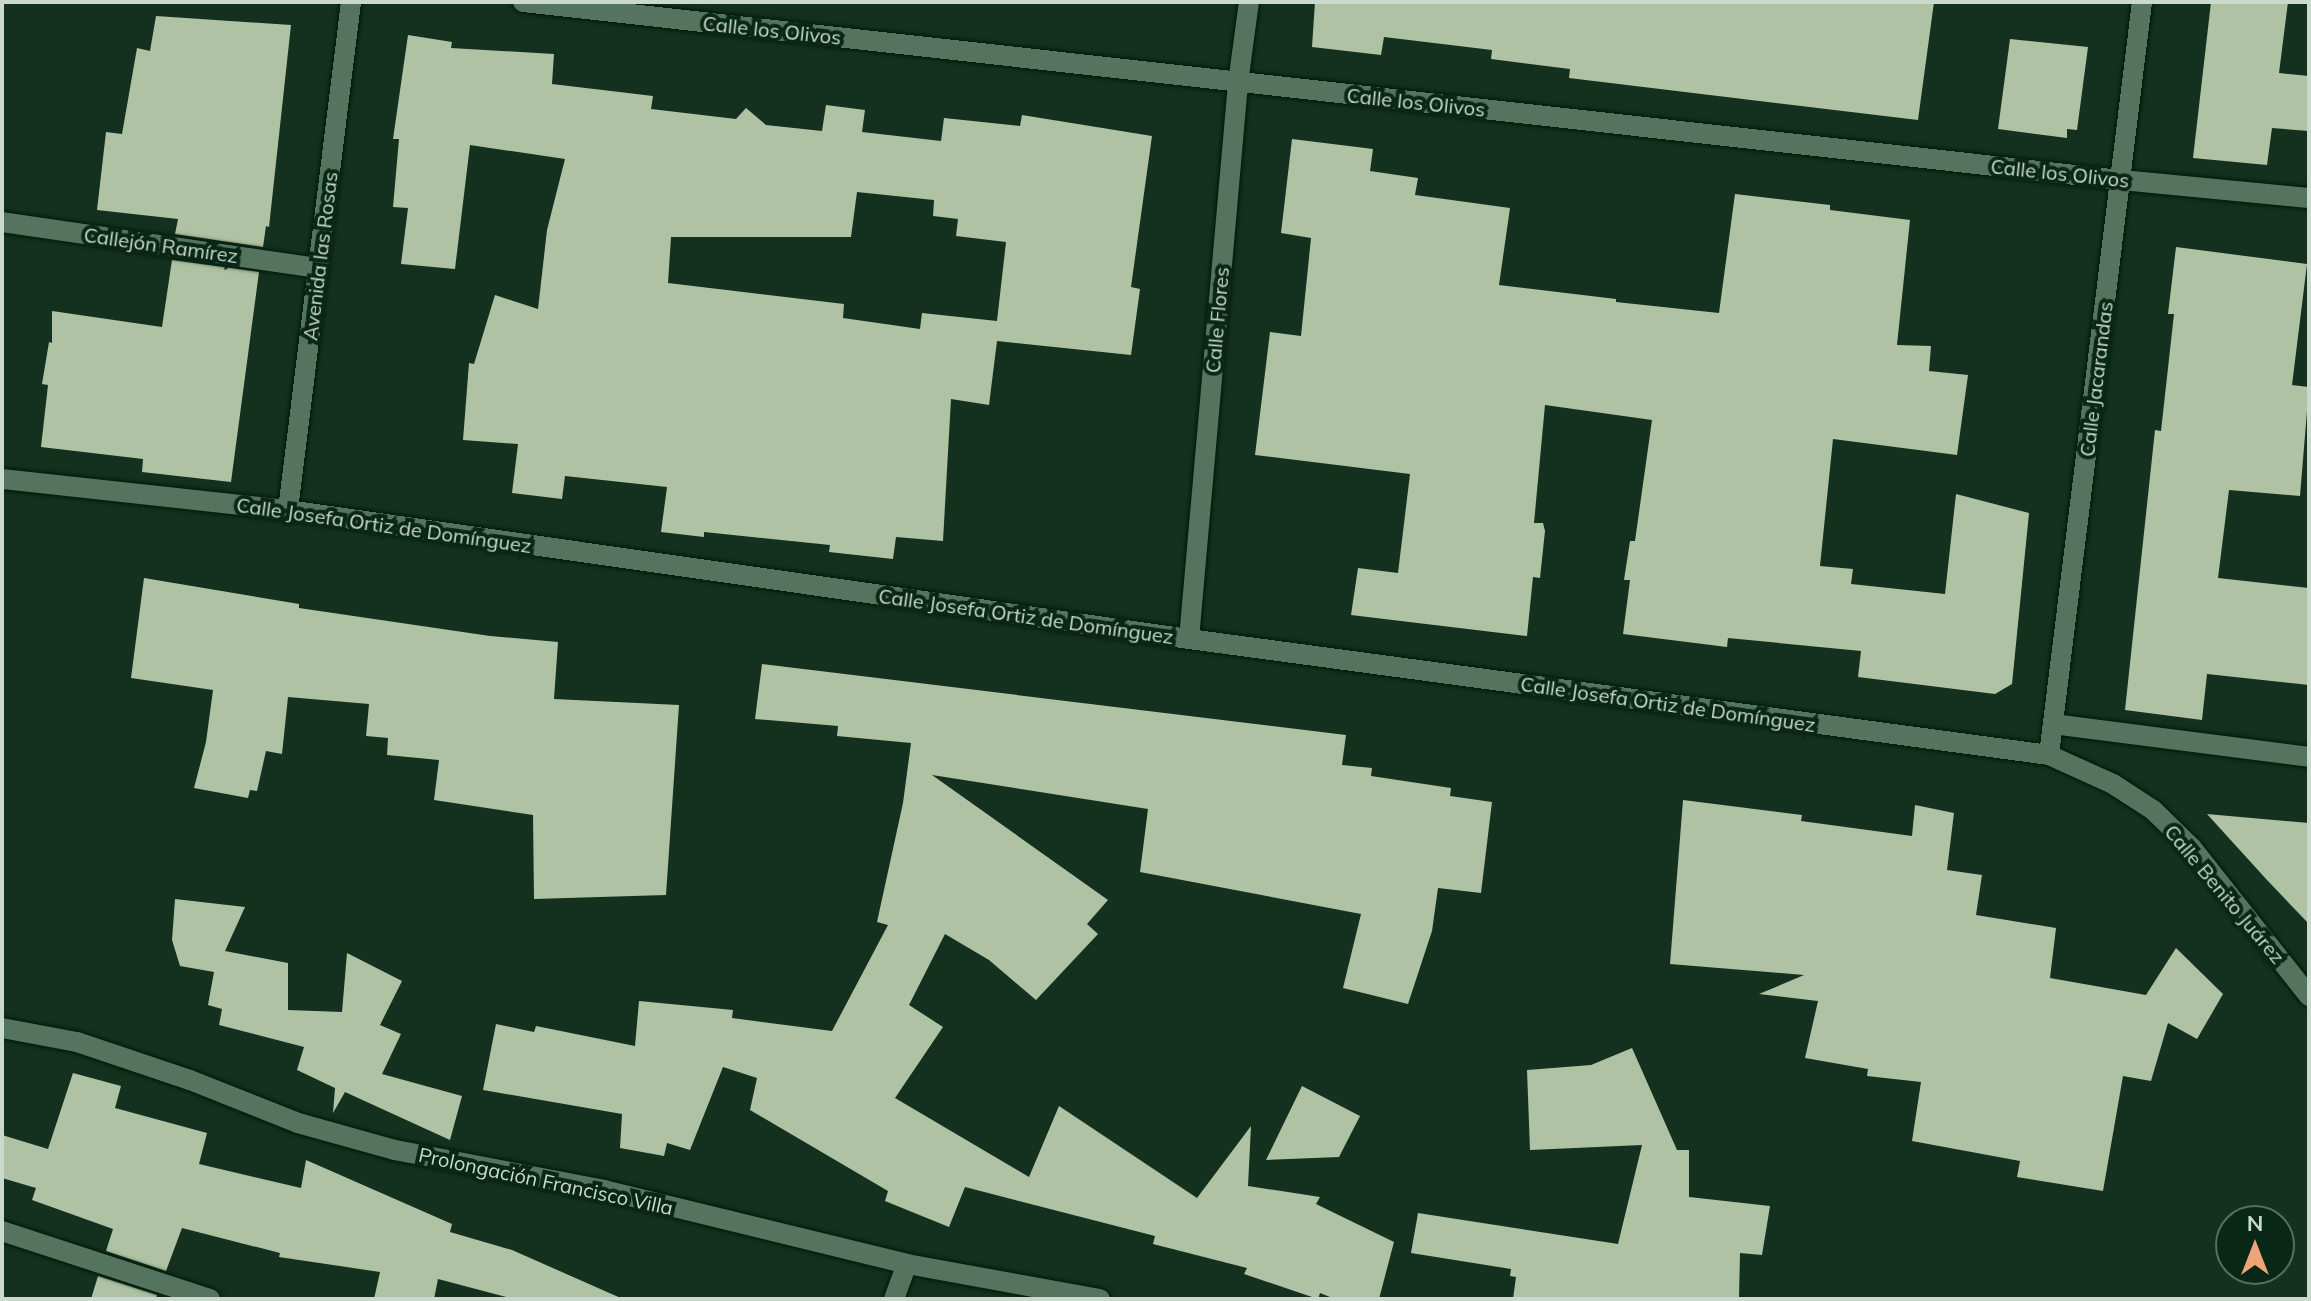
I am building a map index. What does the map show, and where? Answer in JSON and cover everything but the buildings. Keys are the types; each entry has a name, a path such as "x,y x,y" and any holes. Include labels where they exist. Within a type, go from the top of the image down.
{"street":[{"name":"Avenida las Rosas","path":"288,510 351,2"},
{"name":"Calle los Olivos","path":"523,2 2121,180 2309,198"},
{"name":"Calle Flores","path":"1189,639 1238,83 1249,2"},
{"name":"Calle Jacarandas","path":"2049,755 2142,2"},
{"name":"Callejón Ramírez","path":"2,222 319,268"},
{"name":"Calle Josefa Ortiz de Domínguez","path":"2,479 288,510 1189,639 2049,755"},
{"path":"2053,724 2309,757"},
{"name":"Calle Benito Juárez","path":"2049,755 2113,784 2153,810 2192,848 2309,996"},
{"name":"Prolongación Francisco Villa","path":"2,1028 77,1042 190,1080 298,1123 395,1150 604,1190 907,1264 1100,1299"},
{"path":"2,1231 210,1299"},
{"path":"894,1299 907,1264"}]}
